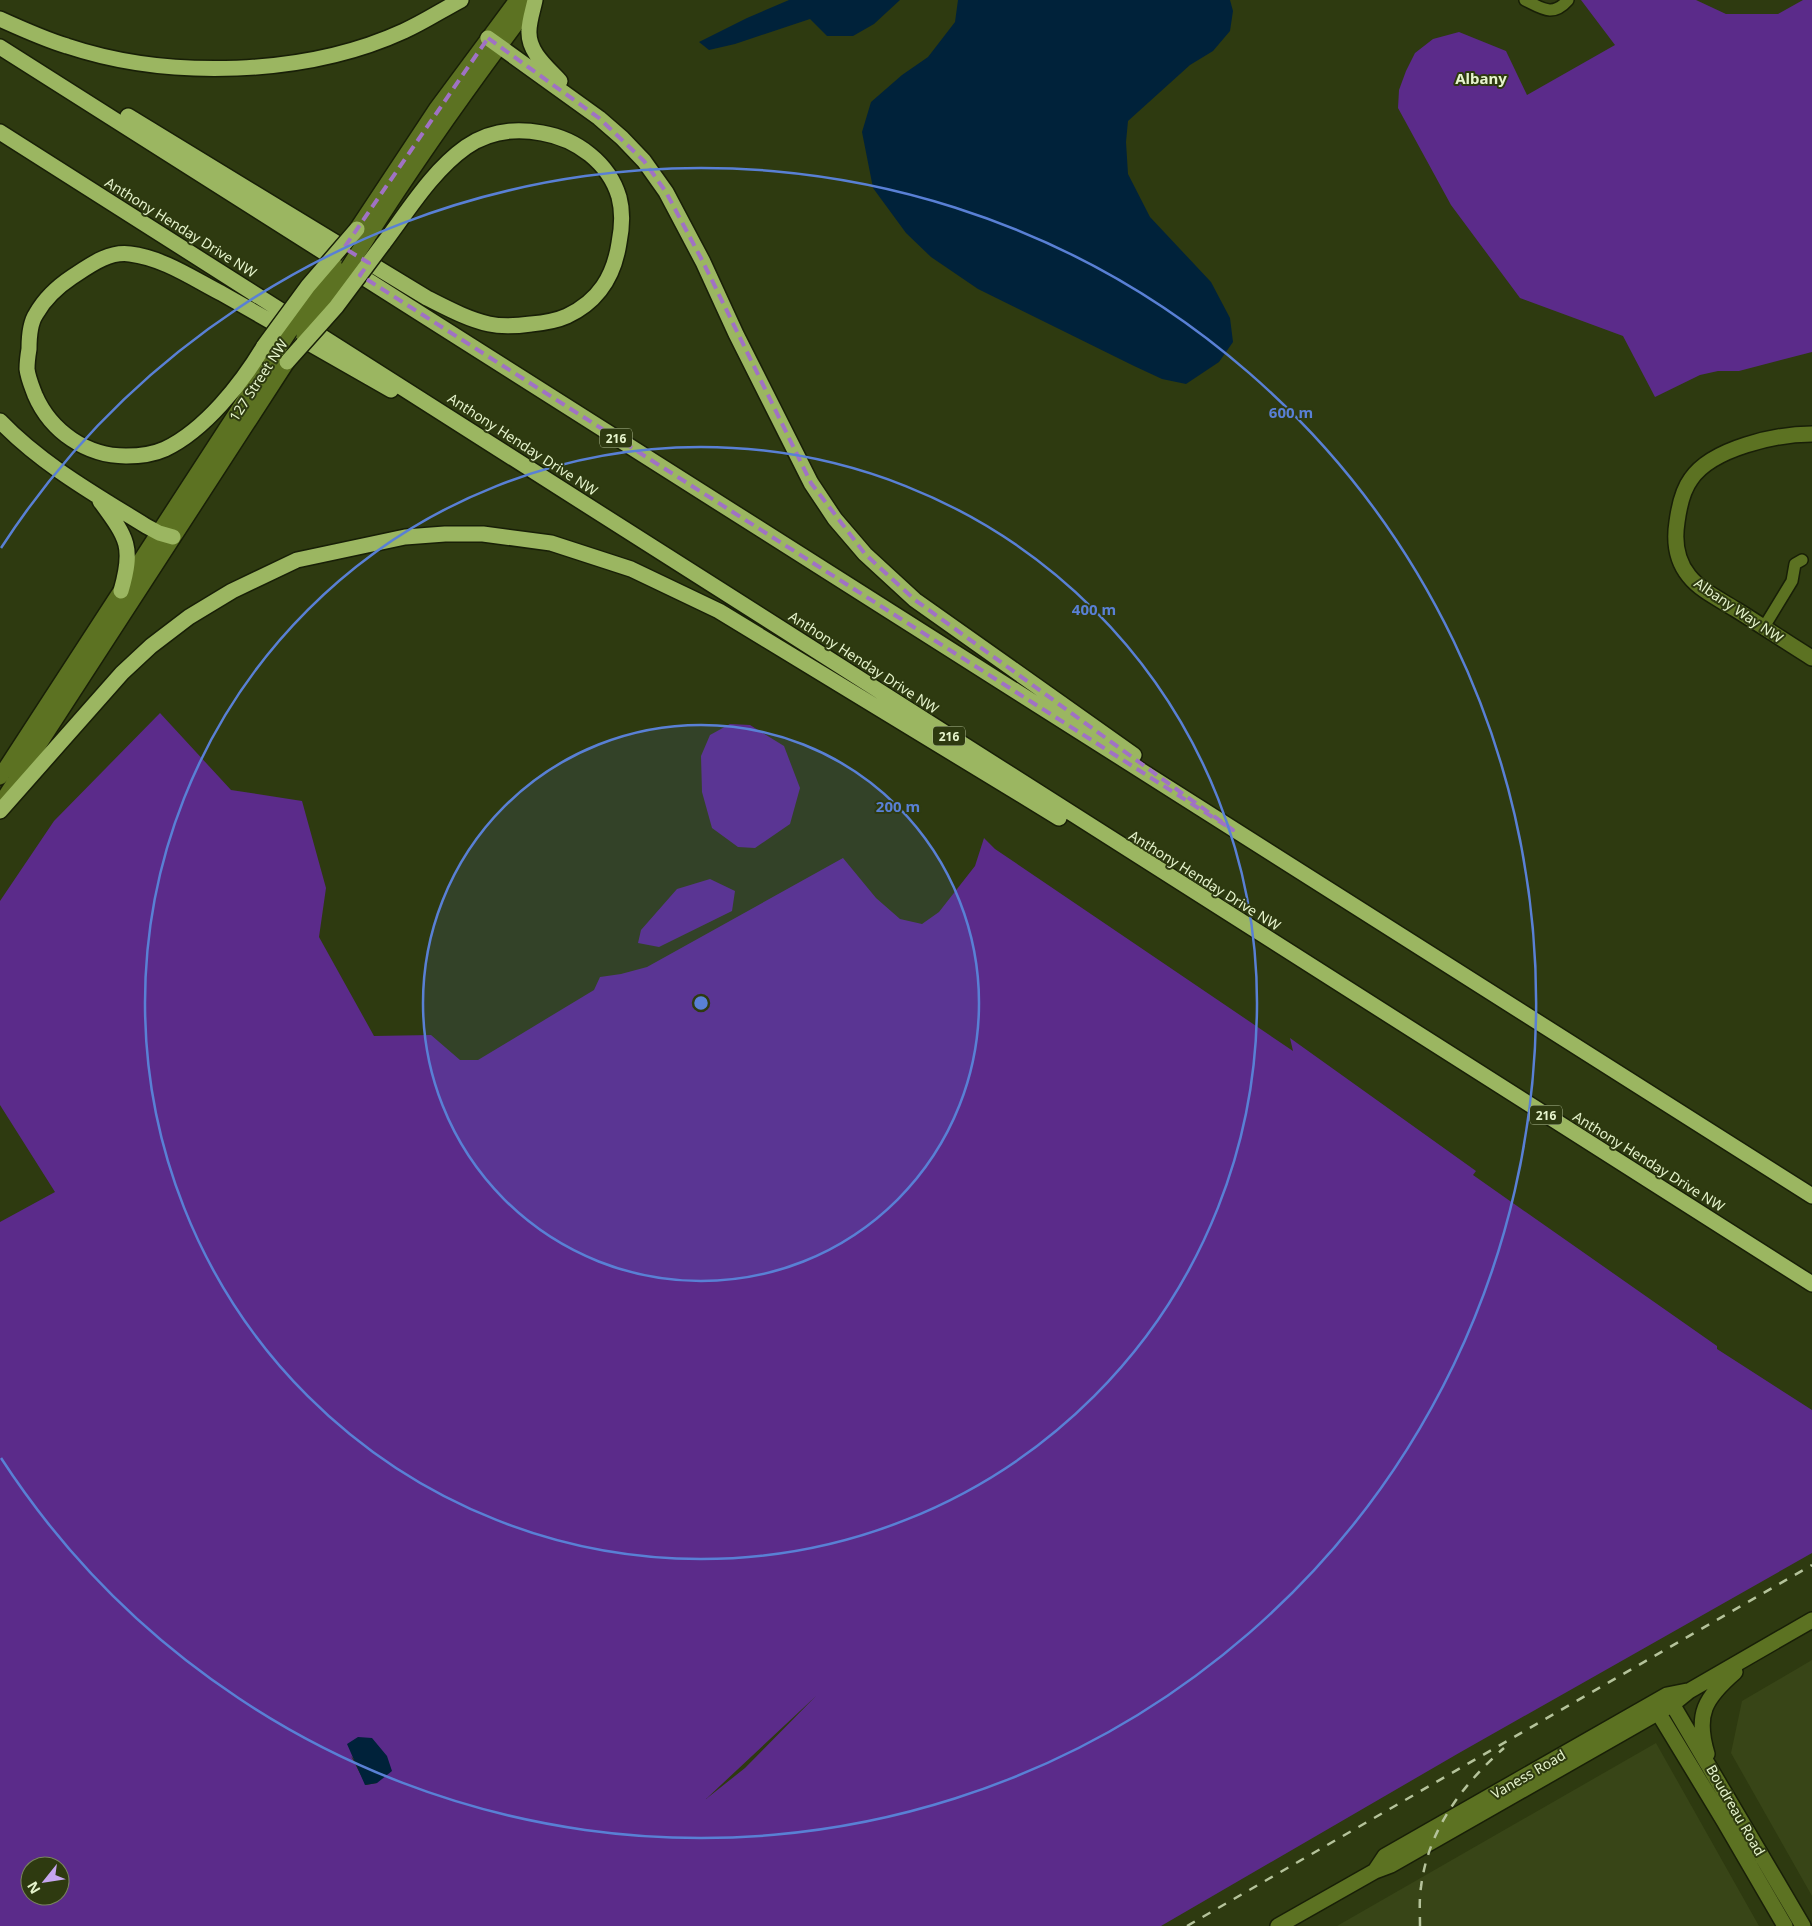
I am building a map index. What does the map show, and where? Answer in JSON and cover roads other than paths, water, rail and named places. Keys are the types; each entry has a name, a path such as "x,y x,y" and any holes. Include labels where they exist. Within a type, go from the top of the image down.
{"highway":[{"path":"0,19 32,34 68,47 104,56 187,68 244,69 314,59 360,47 404,31 461,0"},
{"path":"535,0 529,32 532,45 540,59 588,110"},
{"path":"494,42 588,110 622,138 639,156 666,192 703,262 736,334 811,483 835,519 864,554 915,600 1147,765 1233,830"},
{"name":"216","path":"0,47 1812,1196"},
{"path":"60,85 98,98 427,298 462,316 491,325 517,326 543,323 567,316 584,306 597,295 614,268 618,252 622,217 619,198 612,181 600,164 582,148 557,136 530,131 506,131 487,135 467,146 449,161 428,185 383,244 336,307 287,362"},
{"name":"Anthony Henday Drive NW","path":"0,132 1812,1284"},
{"path":"362,233 308,286 271,347 254,362 205,421 192,433 164,449 137,456 103,454 89,449 66,435 46,414 31,386 27,370 29,338 35,315 56,288 104,257 128,253 158,259 258,314 313,347 530,468"},
{"path":"0,421 34,451 95,494 166,535"},
{"path":"95,494 120,529 127,545 129,555 128,570 122,591"},
{"path":"0,811 122,673 189,617 232,591 297,560 365,544 406,537 483,534 551,543 594,556 631,569 719,611 1112,850 1176,881"}],"main road":[{"name":"127 Street NW","path":"494,42 518,0"},
{"name":"127 Street NW","path":"4,772 122,591 166,535 287,362 437,108 494,42 535,0"},
{"name":"127 Street NW","path":"0,805 166,535 271,347"},
{"name":"Albany Way NW","path":"1812,434 1788,435 1764,440 1718,456 1699,469 1683,493 1676,534 1677,550 1682,566 1689,576 1702,588 1812,658"},
{"name":"Vaness Road","path":"1278,1926 1375,1871 1391,1865 1655,1708 1690,1691 1812,1620"},
{"path":"1712,1769 1705,1746 1702,1721 1708,1698 1728,1678 1764,1648"},
{"name":"Boudreau Road","path":"1670,1700 1803,1926"},
{"name":"Boudreau Road","path":"1655,1708 1784,1926"}],"street":[{"path":"1525,0 1550,11 1557,10 1568,0"},
{"path":"1764,627 1792,581 1795,564 1802,560"}],"water":[{"path":"789,0 900,0 874,24 853,36 827,36 810,19 735,44 709,50 699,42"},
{"path":"958,0 1230,0 1233,11 1230,31 1213,51 1190,65 1128,121 1126,142 1128,174 1150,217 1211,282 1230,318 1233,342 1219,362 1186,384 1162,379 978,289 931,257 906,233 873,188 862,132 871,102 902,75 928,57 955,22"},
{"path":"358,1737 372,1738 387,1756 392,1771 377,1783 365,1785 347,1744"}],"railway":[{"path":"1187,1926 1812,1565"},
{"path":"1420,1926 1420,1892 1425,1866 1439,1828 1461,1793 1474,1777 1504,1748"}],"district":[{"name":"Albany","path":"1481,78"}]}
